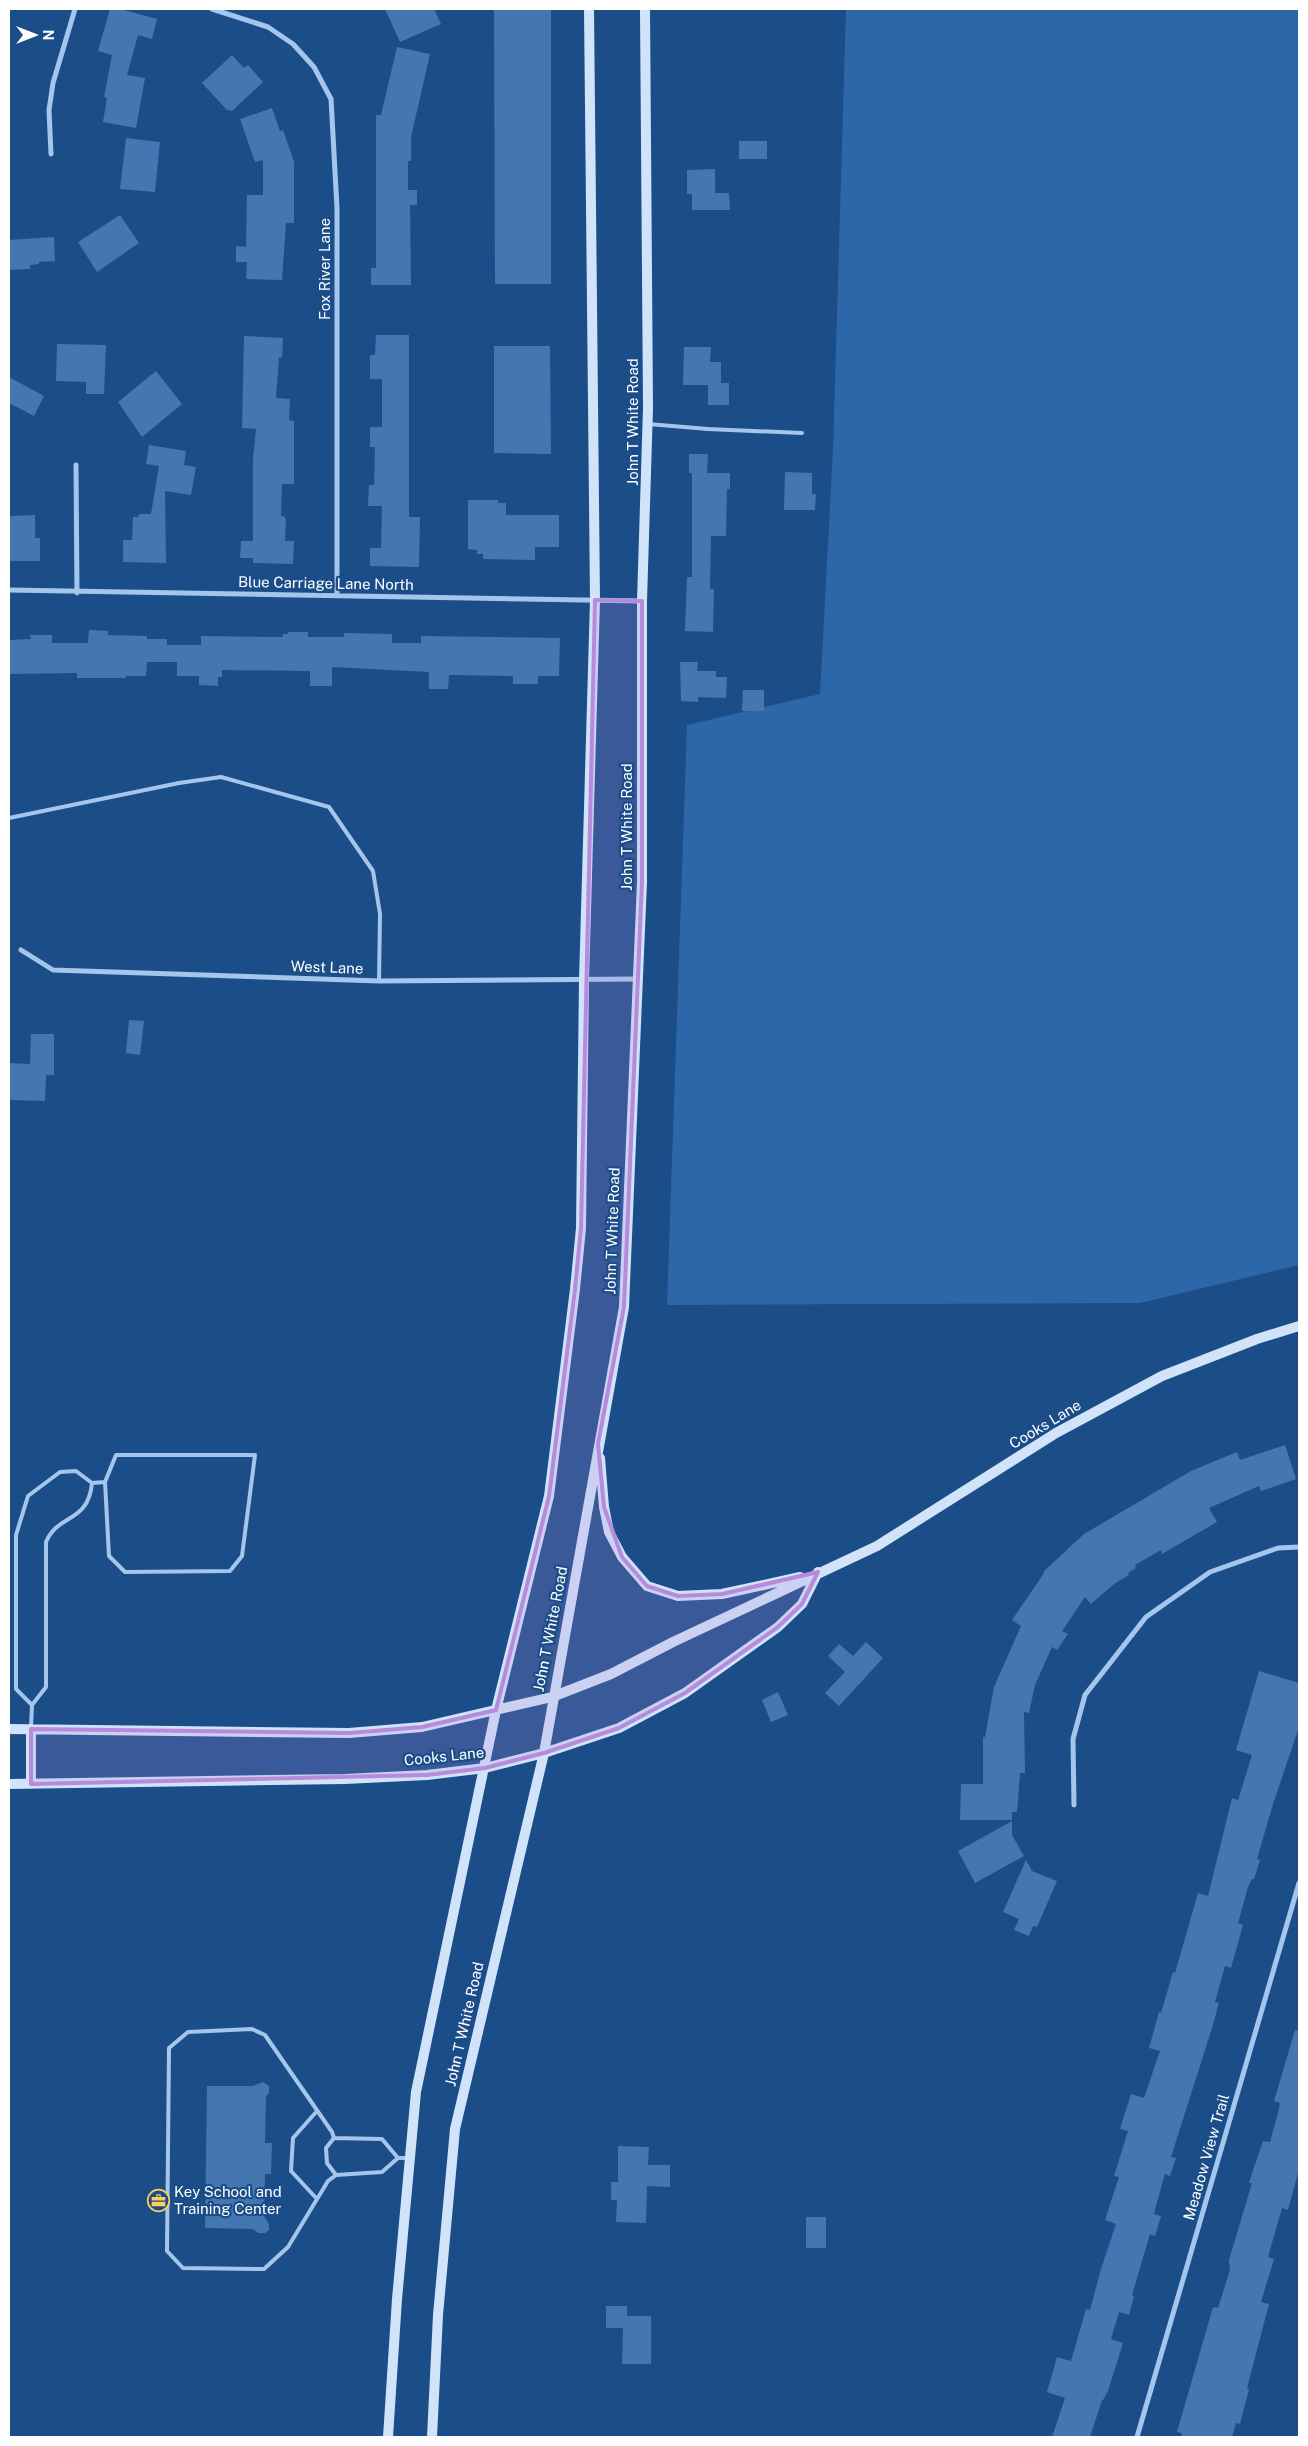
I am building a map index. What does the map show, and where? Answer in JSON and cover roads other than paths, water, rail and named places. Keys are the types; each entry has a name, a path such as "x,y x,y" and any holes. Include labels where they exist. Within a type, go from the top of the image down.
{"main road":[{"name":"John T White Road","path":"388,2437 397,2299 416,2092 496,1710 549,1496 574,1299 580,1228 584,980 595,600 589,9"},
{"name":"John T White Road","path":"432,2437 440,2297 455,2129 544,1752 552,1697 562,1656 598,1444 624,1307 642,882 642,601 648,424 645,9"},
{"name":"Cooks Lane","path":"9,1729 348,1733 422,1727 552,1697 611,1674 818,1572 877,1546 1056,1433 1162,1376 1257,1339 1299,1326"},
{"path":"598,1444 604,1507 609,1532 622,1557 647,1586 678,1596 722,1594 818,1572"},
{"name":"Cooks Lane","path":"9,1784 354,1778 427,1775 485,1768 544,1752 619,1728 685,1693 778,1627 802,1604 818,1572"},
{"path":"31,1729 31,1784"}],"street":[{"path":"51,154 49,110 54,83 75,9"},
{"name":"Fox River Lane","path":"212,9 268,27 293,44 314,67 331,99 337,208 337,595"},
{"path":"76,465 77,592"},
{"name":"Blue Carriage Lane North","path":"9,590 642,601"},
{"name":"West Lane","path":"20,950 54,970 379,981 638,980"},
{"path":"1074,1805 1073,1739 1085,1695 1146,1616 1210,1572 1278,1548 1299,1547"},
{"name":"Meadow View Trail","path":"1137,2437 1299,1883"}],"lane":[{"path":"648,424 708,430 802,433"},
{"path":"9,818 179,783 221,777 329,807 373,871 380,914 379,981"},
{"path":"116,1455 255,1455 242,1556 230,1571 125,1572 109,1556 105,1482 116,1455"},
{"path":"32,1705 16,1689 16,1535 28,1496 60,1472 76,1471 92,1483 105,1482"},
{"path":"31,1729 32,1705 46,1687 46,1542 50,1532 82,1511 91,1497 92,1483"},
{"path":"334,2138 265,2035 252,2029 188,2032 169,2048 167,2251 183,2268 264,2270 288,2247 328,2181 336,2175 382,2172 398,2158 410,2158"},
{"path":"317,2111 293,2138 291,2171 317,2199"},
{"path":"334,2138 382,2140 398,2158"},
{"path":"334,2138 326,2148 327,2163 336,2175"}],"place":[{"name":"Key School and Training Center","path":"158,2200"}]}
